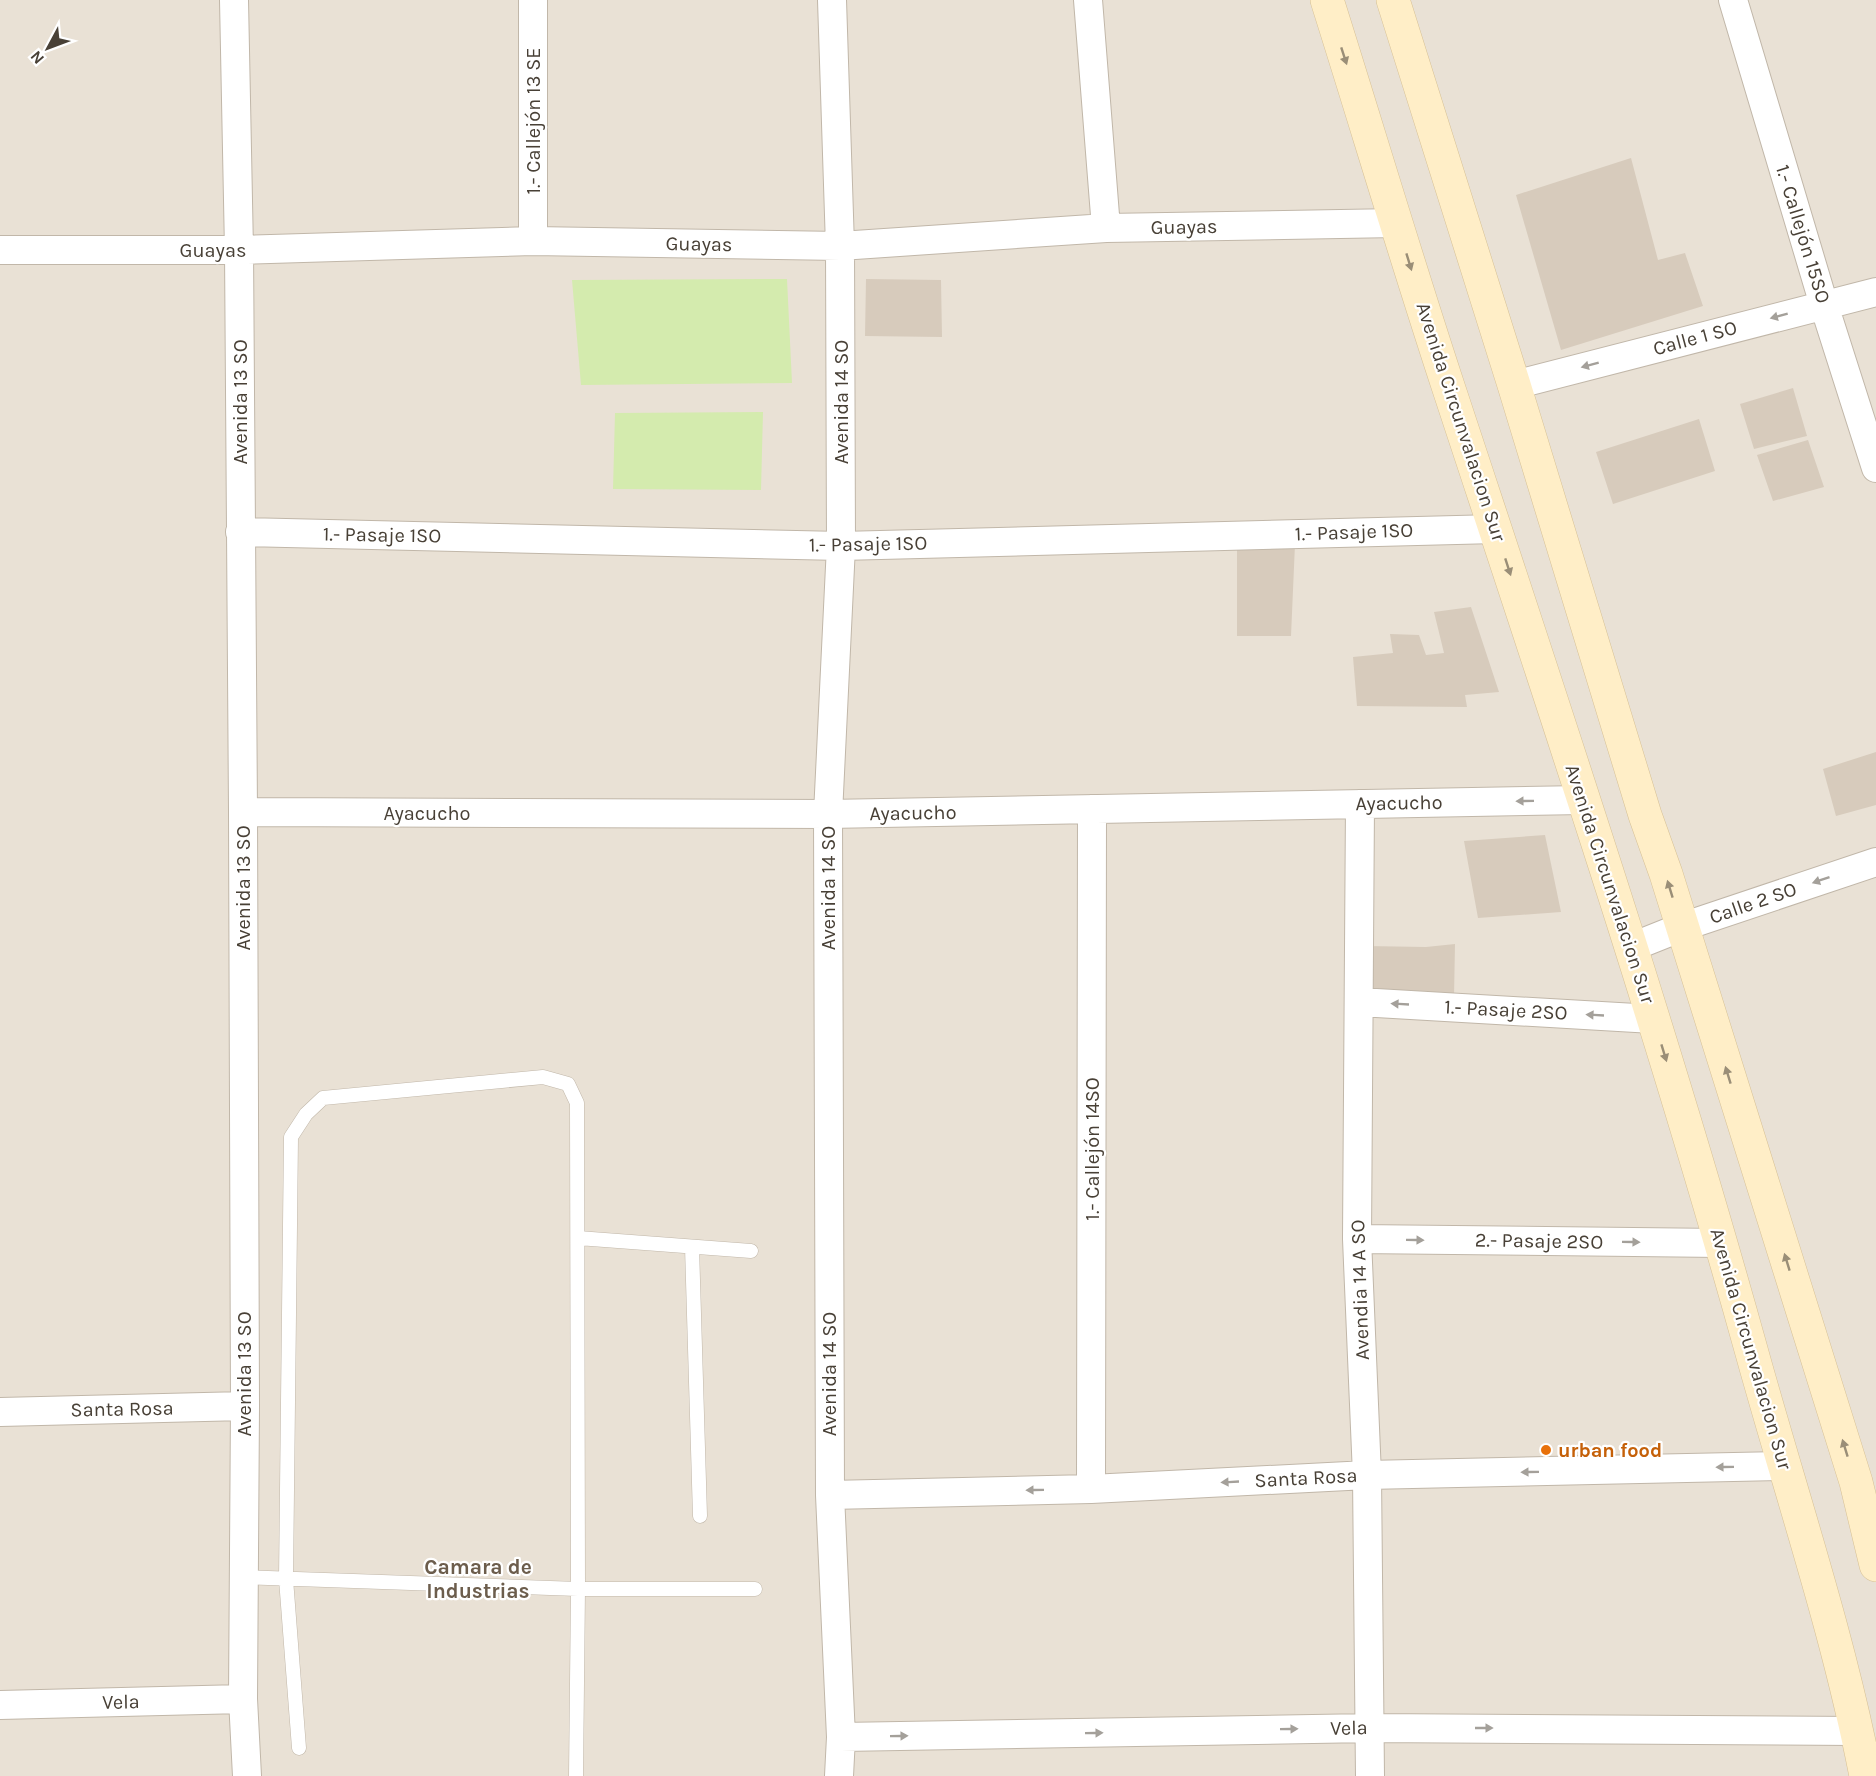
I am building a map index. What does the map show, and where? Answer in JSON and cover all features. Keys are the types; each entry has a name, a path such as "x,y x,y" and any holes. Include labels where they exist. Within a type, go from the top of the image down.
{"main road":[{"name":"Avenida Circunvalacion Sur","path":"1327,0 1448,388 1632,946 1826,1604 1858,1731 1866,1776"},
{"path":"1393,0 1514,385 1645,815 1866,1480 1876,1565"}],"street":[{"name":"Avenida 13 SO","path":"234,0 239,250 243,812 243,1700 247,1776"},
{"name":"1.- Callejón 13 SE","path":"533,0 533,241"},
{"name":"Avenida 14 SO","path":"832,0 840,246 841,546 828,814 830,1495 841,1737 839,1776"},
{"path":"1088,0 1106,228"},
{"name":"1.- Callejón 15SO","path":"1733,0 1824,304 1876,468"},
{"name":"Guayas","path":"0,250 239,250 533,241 840,246 1106,228 1397,223"},
{"name":"Calle 1 SO","path":"1514,385 1876,292"},
{"name":"1.- Pasaje 1SO","path":"240,532 841,546 1496,529"},
{"name":"Ayacucho","path":"243,812 828,814 1583,800"},
{"name":"Avendia 14 A SO","path":"1360,804 1357,1239 1367,1475 1370,1776"},
{"name":"1.- Callejón 14SO","path":"1091,1489 1092,809"},
{"name":"Calle 2 SO","path":"1632,946 1876,862"},
{"name":"1.- Pasaje 2SO","path":"1359,1002 1653,1018"},
{"name":"2.- Pasaje 2SO","path":"1357,1239 1721,1243"},
{"name":"Santa Rosa","path":"0,1412 244,1406"},
{"name":"Santa Rosa","path":"830,1495 1091,1489 1367,1475 1784,1466"},
{"name":"Vela","path":"0,1705 243,1700"},
{"name":"Vela","path":"841,1737 1370,1728 1858,1731"}],"lane":[{"path":"299,1748 286,1579 291,1137 306,1114 323,1098 543,1077 568,1084 577,1103 576,1776"},
{"path":"578,1239 751,1251"},
{"path":"692,1247 700,1516"},
{"path":"243,1577 578,1589 755,1589"}],"shaded area":[{"path":"0,0 1876,0 1876,1776 0,1776"}],"green space":[{"path":"787,279 792,383 581,385 572,280"},
{"path":"763,412 761,490 613,489 615,413"}],"building":[{"path":"1631,158 1658,260 1685,253 1703,306 1561,350 1516,195"},
{"path":"866,279 941,280 942,337 865,336"},
{"path":"1793,388 1807,436 1754,449 1740,404"},
{"path":"1699,419 1715,471 1613,504 1596,452"},
{"path":"1808,440 1824,487 1773,501 1757,455"},
{"path":"1295,544 1291,636 1237,636 1237,546"},
{"path":"1471,607 1499,692 1465,695 1467,707 1357,706 1353,657 1393,653 1390,634 1419,635 1426,655 1444,653 1434,612"},
{"path":"1876,752 1876,805 1836,816 1823,769"},
{"path":"1545,835 1561,912 1478,918 1464,841"},
{"path":"1455,944 1454,997 1366,995 1365,946 1426,947"}],"place":[{"name":"urban food","path":"1546,1450"}],"district":[{"name":"Camara de Industrias","path":"478,1579"}]}
